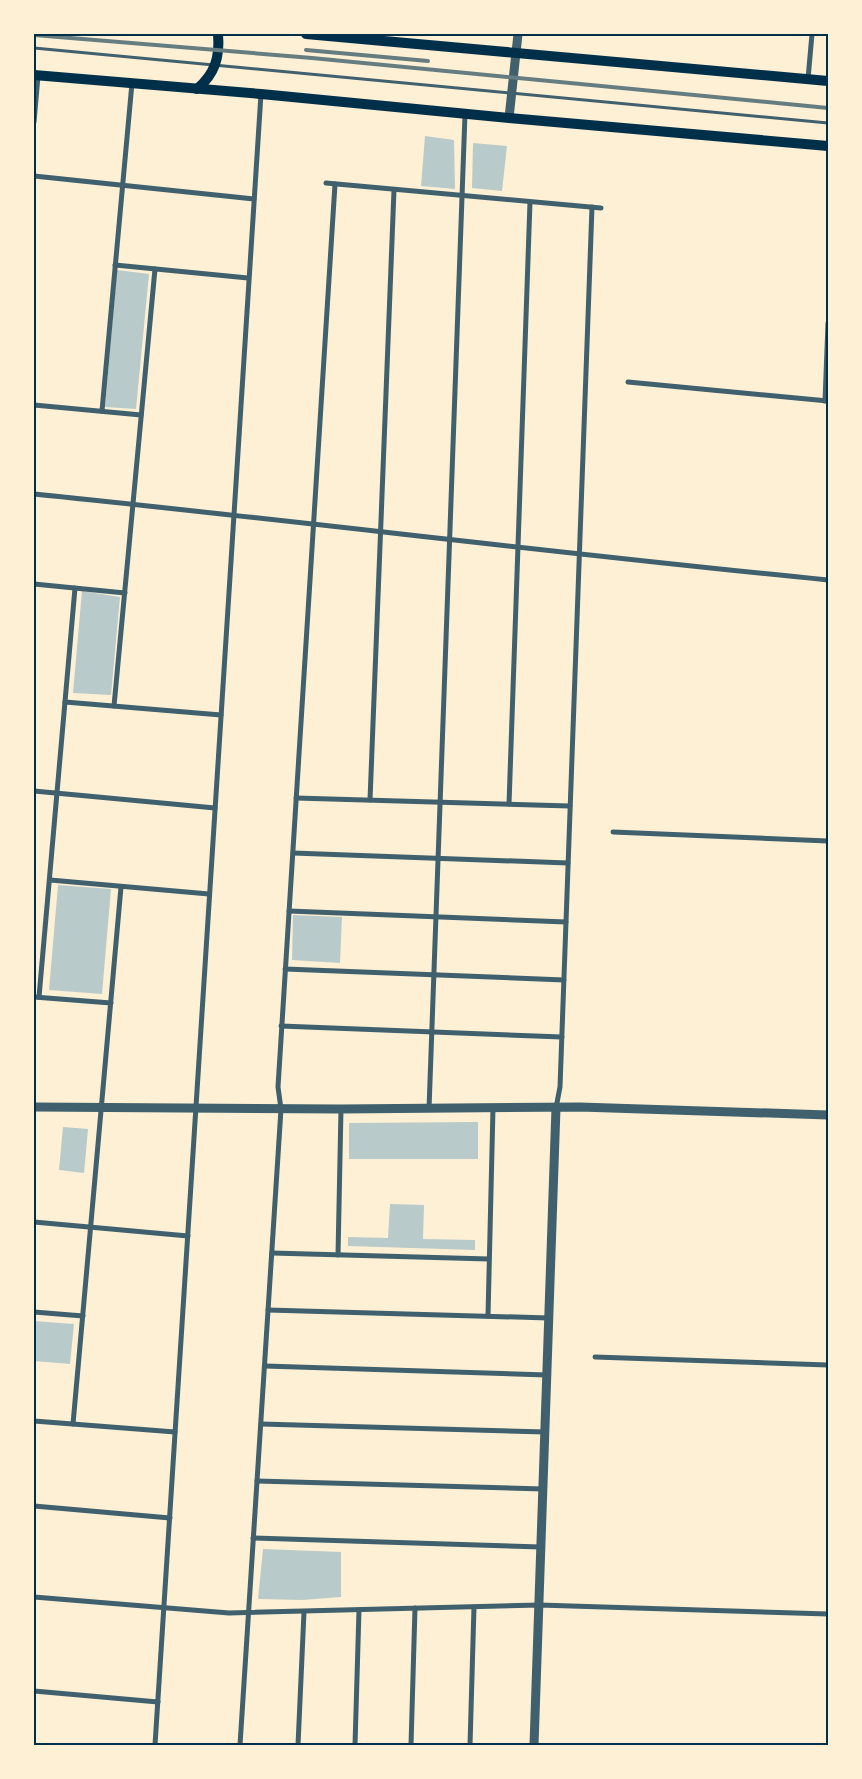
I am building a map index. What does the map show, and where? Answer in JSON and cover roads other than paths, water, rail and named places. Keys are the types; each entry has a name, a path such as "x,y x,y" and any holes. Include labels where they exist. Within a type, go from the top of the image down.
{"main road":[{"path":"197,89 211,75 216,65 218,34"},
{"path":"306,34 828,81"},
{"path":"36,75 828,146"}],"street":[{"path":"510,118 518,34"},
{"path":"808,79 812,34"},
{"path":"34,122 36,75"},
{"path":"102,411 132,83"},
{"path":"155,1745 261,94"},
{"path":"429,1109 465,114"},
{"path":"34,176 254,199"},
{"path":"326,183 461,197 601,208"},
{"path":"240,1745 281,1109 278,1087 335,184"},
{"path":"370,800 394,190"},
{"path":"509,804 530,202"},
{"path":"534,1745 556,1108 560,1087 562,1037 592,207"},
{"path":"115,265 248,278"},
{"path":"114,706 155,269"},
{"path":"628,382 827,401 828,323"},
{"path":"34,405 141,415"},
{"path":"34,494 314,524 611,559 828,580"},
{"path":"34,584 125,593"},
{"path":"75,588 50,880 37,997 111,1003"},
{"path":"65,702 221,715"},
{"path":"34,791 215,808"},
{"path":"296,798 570,806"},
{"path":"612,832 828,841"},
{"path":"292,853 568,863"},
{"path":"50,880 209,894"},
{"path":"73,1424 121,886"},
{"path":"289,911 566,922"},
{"path":"285,969 564,980"},
{"path":"282,1026 562,1037"},
{"path":"34,1107 196,1109 600,1107 828,1115"},
{"path":"488,1316 492,1108"},
{"path":"338,1255 342,1109"},
{"path":"34,1222 188,1236"},
{"path":"272,1253 489,1259"},
{"path":"268,1310 549,1318"},
{"path":"34,1312 83,1316"},
{"path":"595,1357 828,1365"},
{"path":"265,1366 547,1375"},
{"path":"34,1421 175,1432"},
{"path":"261,1424 545,1432"},
{"path":"257,1481 543,1489"},
{"path":"34,1506 170,1518"},
{"path":"253,1538 541,1547"},
{"path":"34,1597 164,1609 248,1613 539,1605 828,1614"},
{"path":"470,1745 474,1607"},
{"path":"411,1745 415,1608"},
{"path":"355,1745 360,1610"},
{"path":"298,1745 304,1612"},
{"path":"34,1691 158,1702"}],"lane":[{"path":"34,48 828,123"}],"railway":[{"path":"34,35 312,58 828,108"},
{"path":"306,50 428,61"}]}
